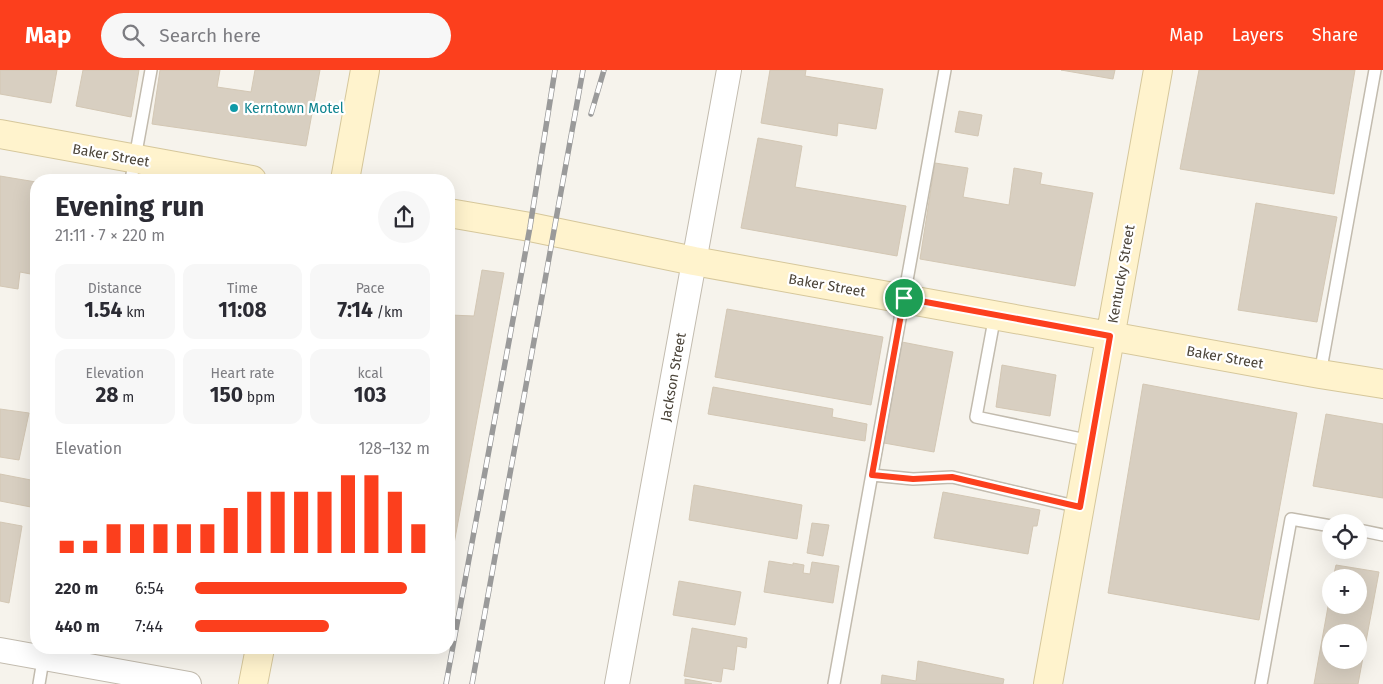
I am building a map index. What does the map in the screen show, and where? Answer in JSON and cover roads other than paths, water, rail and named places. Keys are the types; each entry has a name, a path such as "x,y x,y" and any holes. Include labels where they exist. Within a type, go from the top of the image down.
{"street":[{"path":"346,174 364,70"},
{"name":"Jackson Street","path":"618,684 729,70"},
{"name":"Kentucky Street","path":"1048,684 1158,70"},
{"name":"Baker Street","path":"0,134 133,169 187,174"},
{"name":"Baker Street","path":"455,214 530,226 694,260 1383,384"},
{"path":"0,650 30,651"},
{"path":"54,654 189,684"},
{"path":"253,684 259,654"}],"lane":[{"path":"133,169 151,70"},
{"path":"834,684 945,70"},
{"path":"1320,374 1374,70"},
{"path":"996,315 976,417 1091,441"},
{"path":"872,475 913,479 952,477 1080,507"},
{"path":"1261,684 1291,519 1322,524"},
{"path":"1367,531 1383,534"},
{"path":"39,684 45,654"}],"railway":[{"path":"455,635 530,227 555,70"},
{"path":"472,684 583,70"},
{"path":"591,114 604,70"},
{"path":"446,684 452,654"}],"place":[{"name":"Kerntown Motel","path":"234,108"}]}
